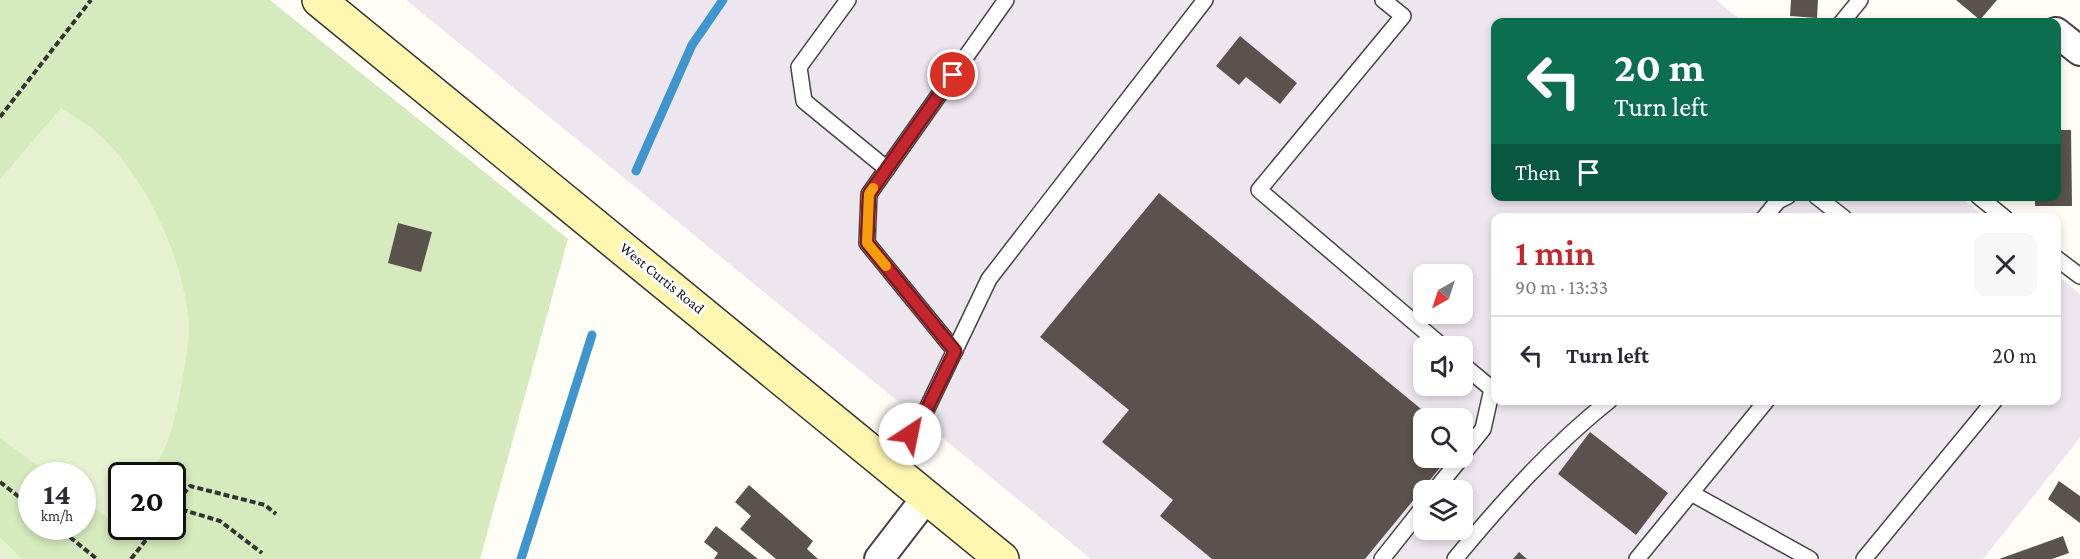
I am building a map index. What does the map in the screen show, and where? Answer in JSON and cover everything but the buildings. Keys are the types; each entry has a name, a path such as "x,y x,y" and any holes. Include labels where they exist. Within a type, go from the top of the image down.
{"street":[{"name":"West Curtis Road","path":"319,0 1002,559"},
{"path":"2061,36 2080,51"},
{"path":"879,559 926,498"}],"lane":[{"path":"848,0 811,47 800,67 804,101 886,169"},
{"path":"955,351 867,243 869,194 1006,0"},
{"path":"886,462 922,419 989,279 1205,0"},
{"path":"1383,0 1403,16 1259,190 1430,336"},
{"path":"1845,18 1860,0"},
{"path":"1768,213 1778,201"},
{"path":"1822,201 1838,213"},
{"path":"1984,201 1999,213"},
{"path":"2061,262 2080,276"},
{"path":"1473,373 1491,388"},
{"path":"1473,442 1483,429 1491,393"},
{"path":"1455,559 1500,504 1604,405"},
{"path":"1637,559 1763,405"},
{"path":"1864,559 1991,405"},
{"path":"1443,480 1452,468"},
{"path":"1691,493 1810,559"},
{"path":"1382,559 1413,520"}],"path":[{"path":"0,117 91,0"},
{"path":"0,482 18,496"},
{"path":"186,491 190,486 265,505 276,514"},
{"path":"186,512 220,521 262,553"},
{"path":"73,540 97,559"},
{"path":"131,559 146,540"}],"shaded area":[{"path":"406,0 1716,0 1738,18 1491,18 1491,201 1965,201 1980,213 1491,213 1491,405 2061,405 2061,278 2080,294 2080,438 1983,559 1091,559"}],"green space":[{"path":"0,0 270,0 568,239 480,559 0,559"},
{"path":"61,108 102,137 133,174 159,219 178,267 188,315 189,332 186,360 170,434 158,462 108,462 108,518 96,510 96,462 32,462 0,438 0,179"},
{"path":"0,538 23,559 0,559"}],"waterway":[{"path":"636,171 692,45 723,0"},
{"path":"521,559 592,335"}],"slow traffic":[{"path":"873,188 869,194 867,243 886,266"}],"route":[{"path":"910,434 922,419 955,351 867,243 869,194 953,75"}]}
